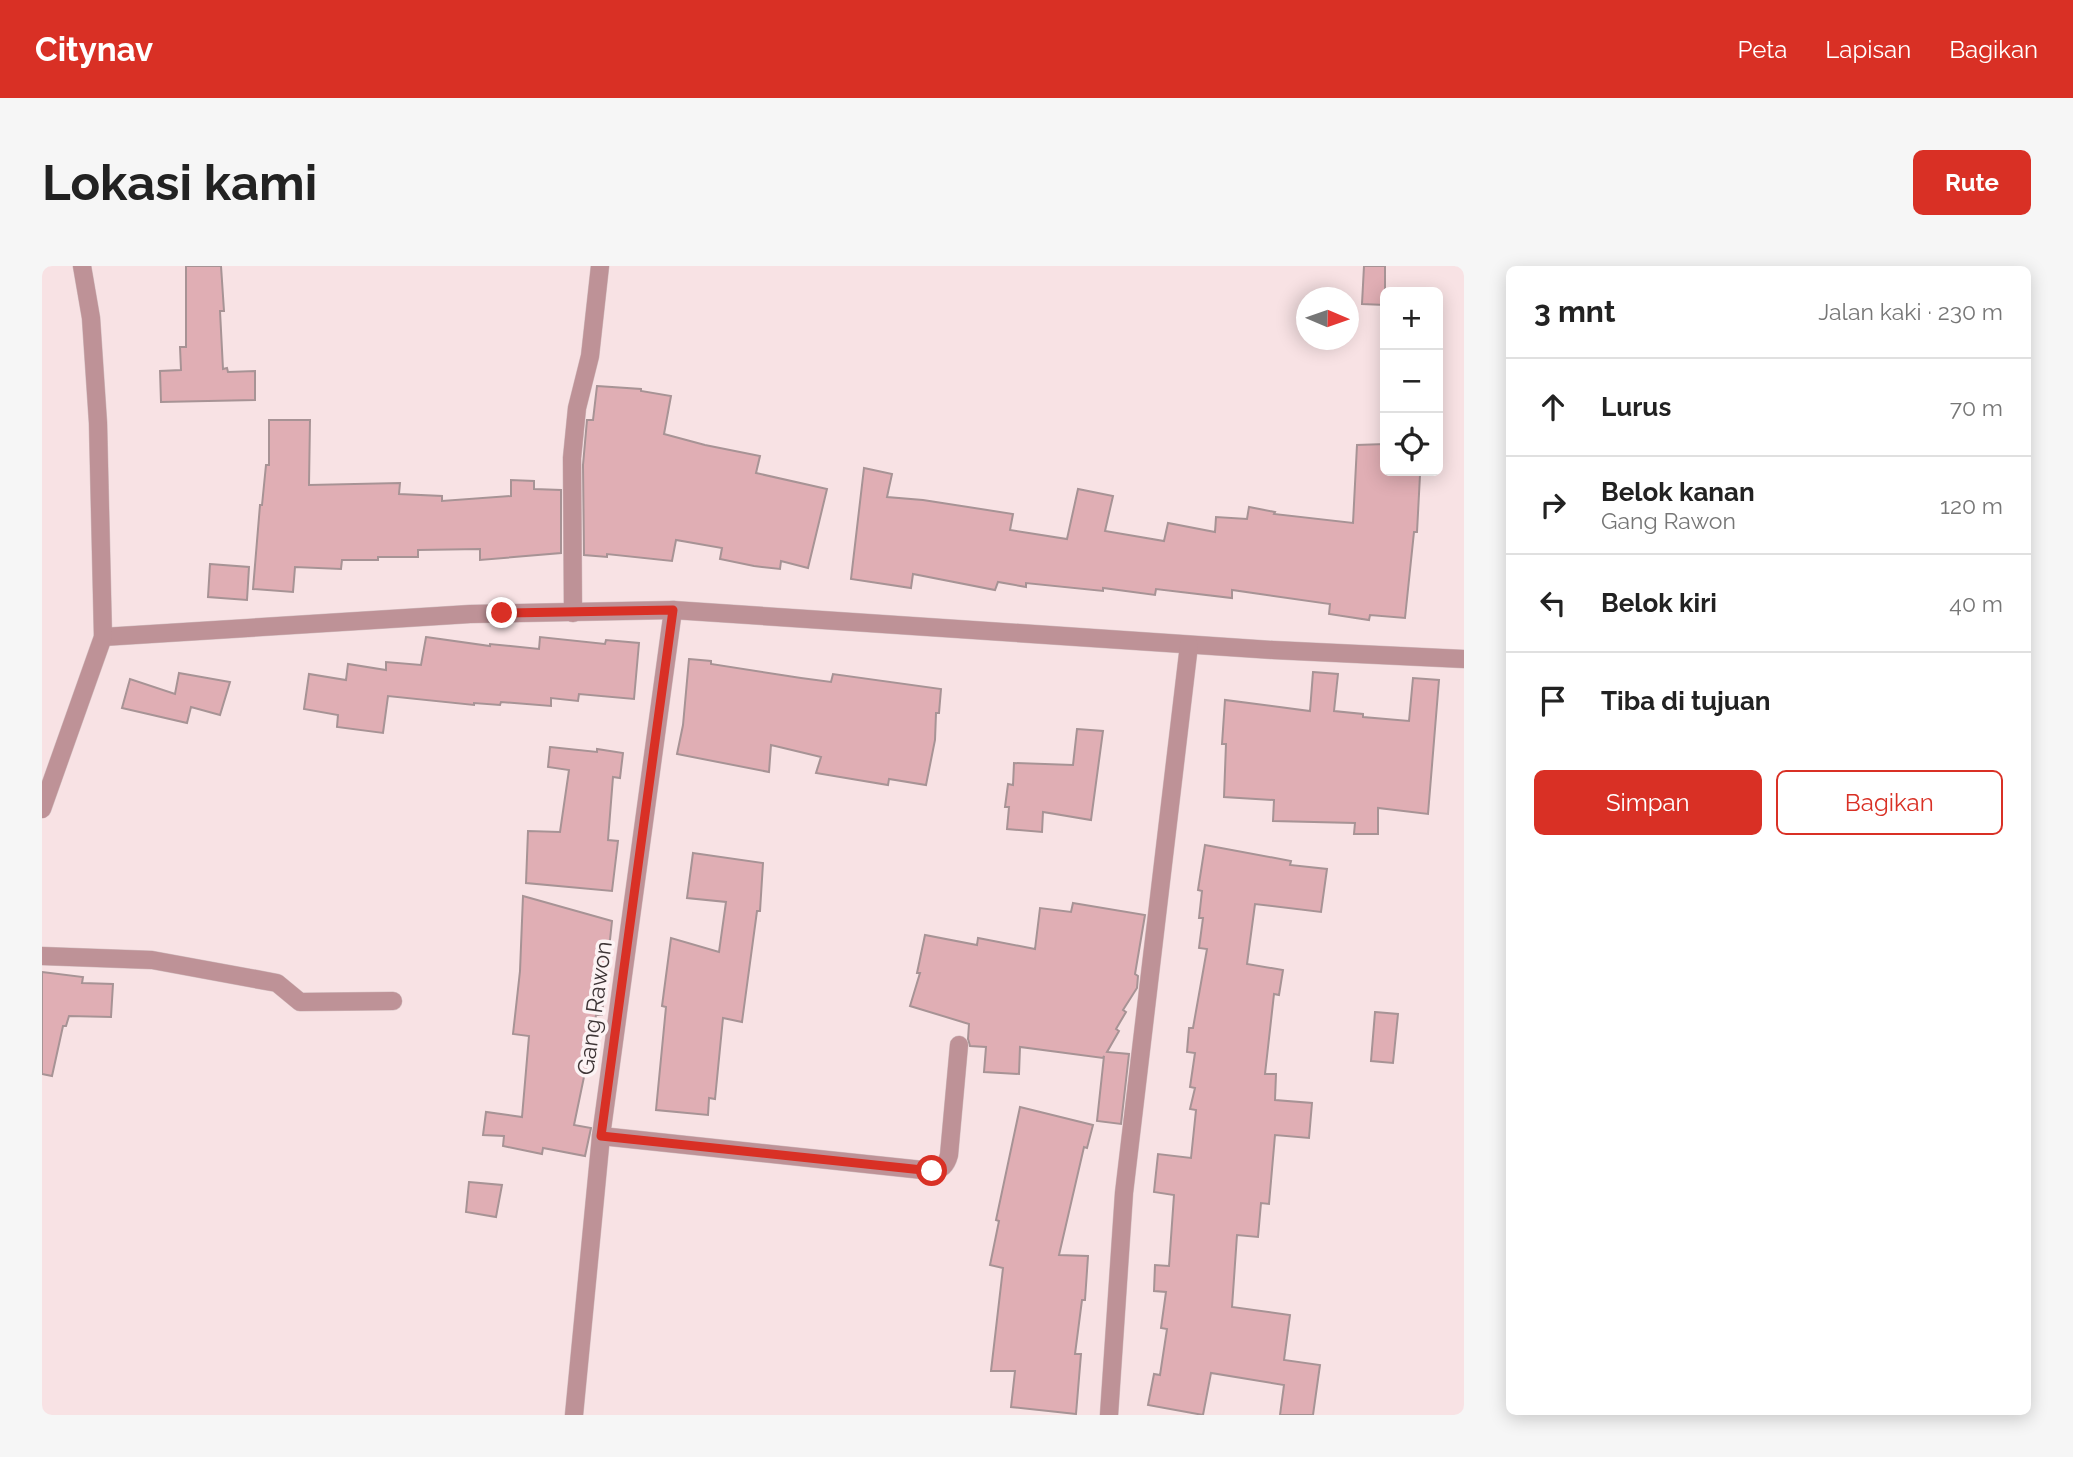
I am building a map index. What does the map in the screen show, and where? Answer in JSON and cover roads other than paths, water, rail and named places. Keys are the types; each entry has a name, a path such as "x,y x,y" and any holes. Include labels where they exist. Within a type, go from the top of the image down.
{"street":[{"path":"42,809 103,637 98,423 91,318 82,266"},
{"path":"573,613 572,458 577,408 590,356 600,266"},
{"path":"103,637 470,614 673,610 1189,645 1464,659"},
{"name":"Gang Rawon","path":"574,1415 601,1136 673,610"},
{"path":"1109,1415 1124,1192 1189,645"},
{"path":"42,956 152,960 277,983 300,1002 393,1001"},
{"path":"601,1136 932,1171 940,1169 946,1165 949,1156 959,1045"}]}
